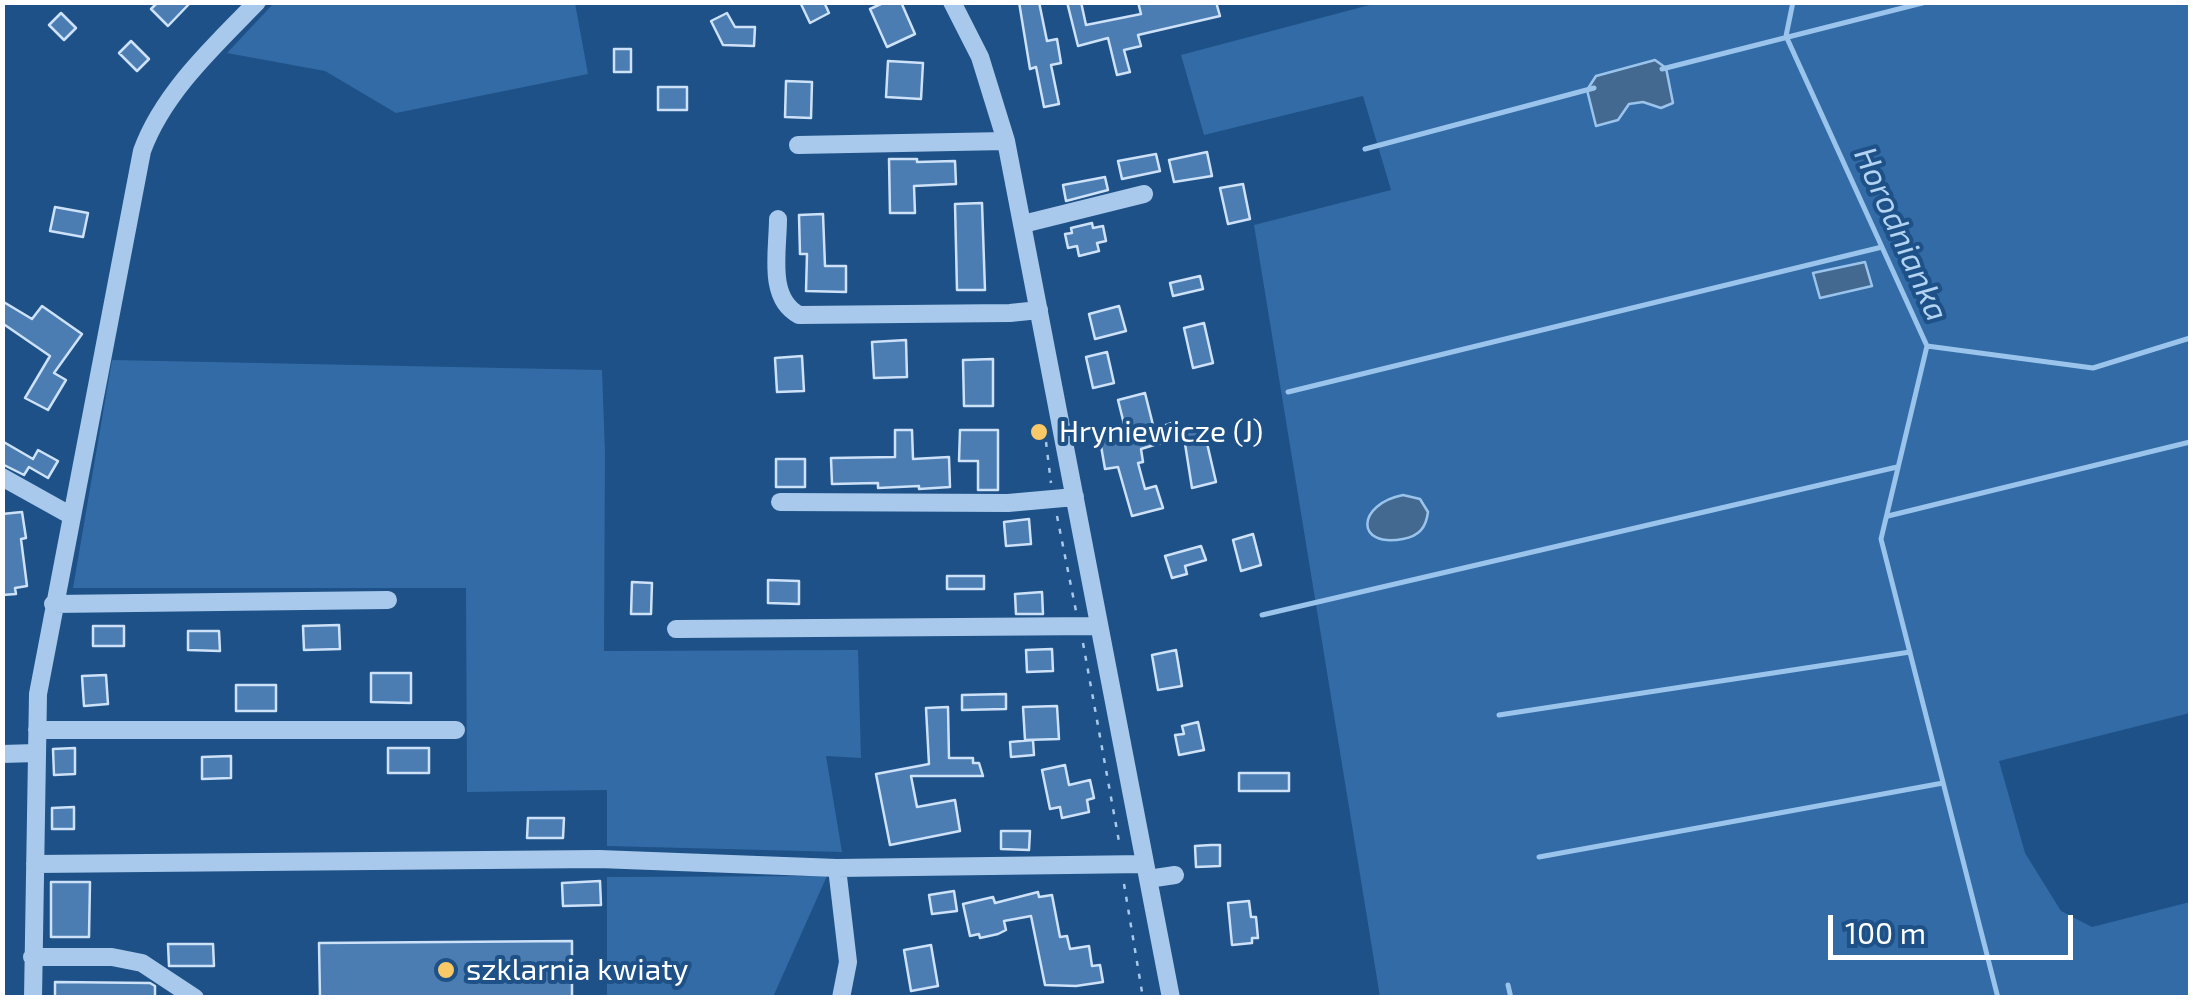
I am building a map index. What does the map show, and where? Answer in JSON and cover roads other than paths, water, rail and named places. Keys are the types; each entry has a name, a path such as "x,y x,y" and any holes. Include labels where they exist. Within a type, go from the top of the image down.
{"street":[{"path":"952,2 980,58 1006,140 1170,998"},
{"path":"32,998 38,694 146,140 165,103 249,5"},
{"path":"798,145 1006,140"},
{"path":"1023,224 1144,194"},
{"path":"778,219 778,295 786,308 799,315 1040,310"},
{"path":"2,477 70,515"},
{"path":"780,502 1008,503 1075,497"},
{"path":"54,604 388,600"},
{"path":"676,629 1099,626"},
{"path":"37,730 456,730"},
{"path":"2,754 36,753"},
{"path":"35,864 599,859 1175,875"},
{"path":"838,868 848,962 841,998"},
{"path":"32,957 112,957 142,963 195,998"}],"waterway":[{"name":"Horodnianka","path":"1793,2 1786,36 1927,346 2093,368 2190,338"},
{"path":"1662,69 1926,2"},
{"path":"1365,149 1594,88"},
{"path":"1288,392 1882,247"},
{"path":"1927,346 1881,539 1998,998"},
{"path":"1888,516 2190,442"},
{"path":"1262,615 1897,467"},
{"path":"1499,715 1910,652"},
{"path":"1539,857 1943,783"},
{"path":"1508,985 1511,998"}],"place":[{"name":"Hryniewicze (J)","path":"1039,432"},
{"name":"szklarnia kwiaty","path":"446,970"}]}
